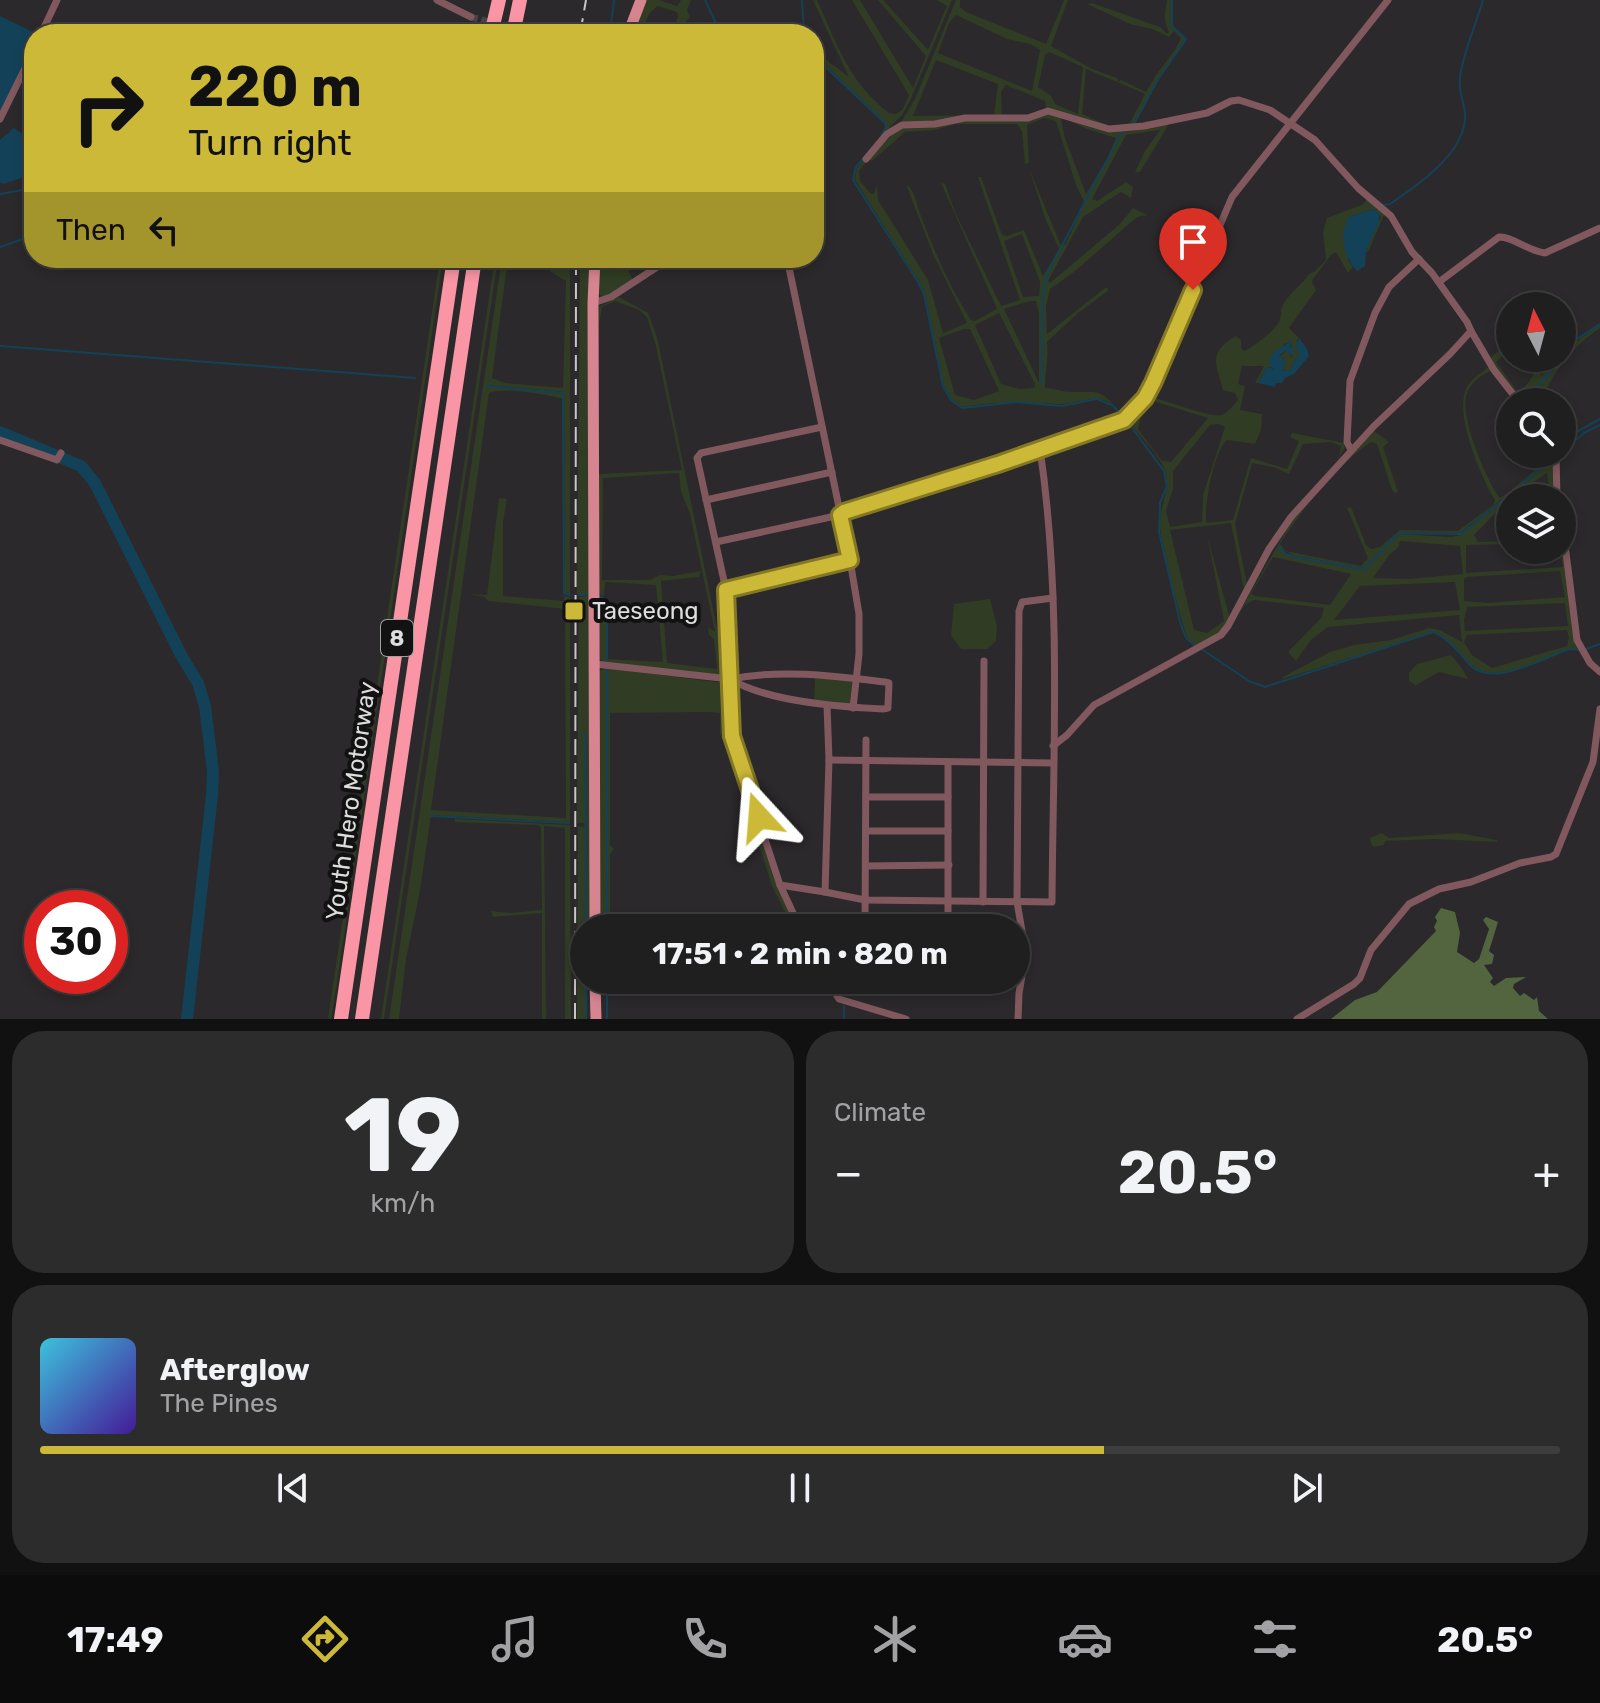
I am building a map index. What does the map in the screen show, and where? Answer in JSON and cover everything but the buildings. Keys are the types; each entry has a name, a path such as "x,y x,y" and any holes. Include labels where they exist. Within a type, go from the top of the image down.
{"highway":[{"path":"493,24 499,0"},
{"path":"515,24 520,0"},
{"name":"Youth Hero Motorway","path":"341,1019 453,268"},
{"name":"Youth Hero Motorway","path":"362,1019 474,268"}],"main road":[{"path":"632,24 641,0"},
{"path":"595,268 595,914"},
{"path":"595,994 596,1019"}],"street":[{"path":"46,24 57,0"},
{"path":"437,0 471,17"},
{"path":"716,542 840,515 1126,419 1145,398 1153,383 1232,197 1388,0"},
{"path":"0,119 24,70"},
{"path":"866,159 894,127 902,125 935,124 965,118 1028,118 1048,111 1109,129 1144,126 1207,113 1239,100 1270,110 1315,140 1358,188 1391,216 1467,322 1494,370 1508,388"},
{"path":"1439,282 1499,237 1510,237 1519,245 1545,253 1600,228"},
{"path":"1351,450 1347,442 1350,381 1375,313 1389,287 1419,259"},
{"path":"593,303 611,297 656,268"},
{"path":"789,268 859,614 853,708"},
{"path":"1053,746 1094,705 1200,648 1228,626 1269,549 1284,528 1351,450 1471,331"},
{"path":"793,914 780,885 733,742 726,590 697,458 701,453 822,427"},
{"path":"0,440 57,460 60,456"},
{"path":"780,885 865,900 1052,902 1053,598 1049,510 1040,449"},
{"path":"706,500 832,472"},
{"path":"726,590 850,560"},
{"path":"1568,564 1581,650 1600,672"},
{"path":"1018,1019 1026,954 1017,902 1020,605 1028,600 1053,598"},
{"path":"983,902 984,661"},
{"path":"595,664 730,679 761,673 856,678 889,683 888,708 827,705 746,689 730,679"},
{"path":"825,892 829,760 827,705"},
{"path":"1297,1019 1360,978 1371,950 1409,904 1439,889 1471,882 1520,863 1556,854 1593,762 1600,709"},
{"path":"865,914 866,740"},
{"path":"829,760 1053,763"},
{"path":"948,762 948,914"},
{"path":"866,797 948,797"},
{"path":"866,831 948,831"},
{"path":"866,866 949,865"},
{"path":"836,994 839,999 906,1019"}],"green space":[{"path":"646,0 659,0 677,6 681,0 691,0 687,10 690,17 686,24 675,24 677,12 657,6 645,24 636,24"},
{"path":"813,0 817,0 838,48 863,88 889,113 896,114 903,109 909,95 852,0 860,0 913,88 926,56 878,0 883,0 928,50 947,6 937,0 952,0 910,101 902,115 883,134 886,123 824,64 824,58 849,77"},
{"path":"956,0 960,0 960,7 966,12 1046,44 1064,0 1068,0 1051,46 1092,69 1117,78 1118,82 1121,80 1146,92 1181,38 1174,31 1169,37 1130,24 1087,4 1092,3 1160,27 1167,34 1167,0 1172,0 1171,26 1186,38 1134,123 1109,128 1049,109 1026,117 966,117 933,123 900,124 915,99","holes":["956,15 1007,39 1030,44 1040,50 1032,91 938,53 949,23","1049,52 1083,67 1078,114 1055,104 1051,96 1038,87 1045,55","936,60 998,84 994,115 913,116","1086,69 1145,94 1130,123 1110,126 1082,114","1006,85 1045,101 1046,109 1022,116 1002,115 1001,92"]},
{"path":"1049,113 1124,129 1122,133 1126,129 1170,122 1140,172 1135,172 1160,130 1126,135 1092,199 1097,201 1126,182 1133,187 1131,198 1121,192 1083,217 1048,281 1050,283 1120,224 1133,208 1147,215 1137,217 1050,289 1046,307 1047,334 1106,287 1109,290 1047,342 1045,388 1098,393 1113,404 1093,399 1065,404 999,403 962,407 952,400 944,386 925,294 855,180 857,168 864,159 867,161 859,171 860,181 871,194 874,194 877,185 878,200 928,280 943,333 967,323 933,254 906,184 913,192 949,280 971,320 975,321 997,309 941,183 945,184 955,212 1001,306 1020,300 978,177 981,177 1002,235 1024,230 1043,276 1059,249 1029,168 1061,246 1065,245 1085,203 1076,185 1056,121 1044,118 1027,125 1029,163 1025,164 1022,131 1017,124 956,124 935,130 905,132 872,161 868,158 899,128","holes":["1061,119 1116,138 1086,194","1022,234 1040,282 1039,296 1023,297 1004,241","1036,301 1039,314 1039,383 1004,309","999,313 1035,384 1034,388 1020,389 1001,384 975,325","970,329 999,391 974,400 955,395 939,338"]},
{"path":"1367,198 1385,213 1368,252 1381,217 1374,209 1349,217 1348,260 1353,267 1348,273 1336,252 1313,279 1316,290 1289,328 1299,338 1300,356 1290,370 1284,371 1284,358 1279,357 1287,350 1292,358 1291,342 1284,344 1274,368 1267,367 1258,383 1255,383 1264,366 1242,366 1238,384 1245,386 1240,410 1262,414 1261,430 1255,444 1227,440 1222,446 1209,489 1207,523 1233,520 1251,458 1287,469 1299,441 1290,437 1292,433 1344,443 1345,448 1330,470 1341,446 1331,442 1303,444 1289,474 1274,467 1252,463 1235,524 1247,585 1244,590 1231,523 1170,530 1194,630 1207,633 1224,621 1207,535 1230,619 1221,632 1199,647 1191,643 1186,634 1161,534 1160,519 1167,485 1165,471 1154,451 1128,421 1148,397 1210,414 1224,414 1230,410 1238,400 1235,393 1223,390 1217,354 1236,336 1241,340 1244,351 1273,329 1279,322 1287,299 1326,260 1323,232 1327,218 1364,204","holes":["1153,401 1208,418 1171,462 1162,461 1138,429 1144,407","1210,425 1225,427 1203,495 1202,522 1170,527 1166,511 1173,489 1173,471"]},
{"path":"439,268 442,268 339,970 331,1019 328,1019"},
{"path":"494,268 497,268 384,1019 381,1019"},
{"path":"501,268 507,268 492,378 505,383 563,388 566,281 548,268 570,268 570,594 565,592 564,392 487,385 562,394 563,399 514,391 489,393 431,810 566,818 565,609 488,601 485,597 469,594 487,595 499,498 507,499 503,522 503,596 564,601 564,596 570,597 570,822 431,815 399,1019 389,1019"},
{"path":"580,268 591,268 591,594 577,594"},
{"path":"599,268 610,271 613,268 627,268 633,280 603,297 598,293"},
{"path":"619,297 648,313 657,337 718,633 726,633 727,671 723,675 604,662 600,659 598,597 605,601 606,606 606,659 663,662 656,585 605,582 604,596 598,594 598,474 682,470 647,317 639,310 615,301 602,307 598,329 599,307","holes":["679,473 681,491 690,514 715,632 708,627 709,635 714,639 717,669 667,663 661,581 699,577 701,571 660,575 650,580 602,580 603,478"]},
{"path":"1600,325 1576,348 1578,340"},
{"path":"1496,353 1496,368 1489,359"},
{"path":"1490,366 1493,370 1470,387 1465,406 1475,446 1496,493 1496,504 1460,533 1399,532 1364,568 1295,556 1278,547 1295,558 1364,570 1399,534 1461,535 1496,507 1496,512 1474,535 1478,542 1496,541 1496,544 1466,545 1466,573 1563,567 1562,564 1566,564 1578,650 1569,649 1518,668 1492,673 1470,664 1449,641 1433,632 1283,679 1330,652 1391,640 1429,628 1440,630 1462,642 1459,615 1328,627 1311,640 1296,661 1288,652 1321,618 1324,608 1254,600 1245,605 1235,620 1294,517 1332,477 1309,502 1280,544 1286,551 1361,566 1368,558 1347,508 1351,507 1366,545 1371,549 1380,547 1400,530 1458,531 1493,505 1495,500 1470,445 1464,412 1467,387","holes":["1400,541 1460,546 1463,574 1409,579 1373,578 1398,548","1273,557 1351,574 1330,605 1255,596 1251,594","1560,571 1565,597 1489,603 1464,601 1464,579","1455,582 1460,610 1334,620 1360,586","1565,603 1568,626 1465,631 1467,607","1567,630 1567,646 1492,668 1472,655 1464,642 1467,635"]},
{"path":"1499,372 1503,372 1515,388"},
{"path":"1534,372 1542,372 1541,376 1550,372 1537,388 1522,388"},
{"path":"1550,372 1557,372 1548,388 1537,388"},
{"path":"1374,431 1389,442 1383,447 1398,492 1392,490 1377,444 1371,442 1333,475"},
{"path":"1544,468 1555,468 1555,484 1549,484 1547,473 1531,484 1524,484"},
{"path":"579,597 591,597 591,914 587,914 586,732 585,823 577,823"},
{"path":"990,599 997,626 996,641 987,649 961,649 951,635 954,604"},
{"path":"1451,655 1468,679 1439,672 1416,685 1409,681 1409,673 1417,664"},
{"path":"606,668 724,683 729,736 793,914 786,914 772,886 732,760 720,734 720,713 708,712 610,713 610,845 614,849 610,854 608,914 607,671 606,914 599,914 599,671"},
{"path":"815,678 852,681 850,705 814,700"},
{"path":"455,819 570,825 571,1019 565,1019 565,828 544,826 546,1019 542,1019 542,913 493,917 491,911 542,910 541,828 538,825 455,822"},
{"path":"578,826 585,827 585,914 578,914"},
{"path":"1382,833 1389,838 1459,833 1497,842 1434,839 1386,841 1374,847 1370,838"},
{"path":"1441,908 1455,912 1460,933 1457,952 1474,963 1479,959 1489,929 1483,920 1486,917 1498,922 1489,951 1494,955 1492,964 1484,965 1493,978 1490,982 1494,986 1506,978 1526,977 1514,984 1513,988 1520,996 1524,993 1534,1000 1537,997 1539,1011 1548,1019 1331,1019 1355,1000 1377,992 1436,931 1435,917"},
{"path":"577,994 585,994 585,1019 577,1019"}],"water":[{"path":"0,16 24,28 24,65 0,112"},
{"path":"14,128 24,135 24,177 3,184 0,182 0,140"},
{"path":"1374,209 1379,213 1379,223 1366,251 1365,266 1357,271 1348,259 1344,231 1349,217"},
{"path":"1299,338 1309,356 1294,374 1282,383 1276,383 1275,387 1258,383 1267,367 1274,369 1268,363 1273,353 1291,341 1290,347 1295,349 1292,351 1294,358 1286,350 1279,356 1285,360 1283,371 1290,370 1300,356 1296,345"}],"waterway":[{"path":"611,24 614,0"},
{"path":"705,0 716,24"},
{"path":"802,0 803,24"},
{"path":"1134,124 1157,81 1186,39 1172,26 1172,0"},
{"path":"1384,205 1390,204 1437,168 1462,132 1465,119 1460,83 1462,68 1483,0"},
{"path":"824,65 885,123 881,136"},
{"path":"1042,384 1042,302 1046,276 1122,132"},
{"path":"862,160 856,167 853,180 924,294 943,386 951,400 962,408 1016,402 1062,406 1097,399 1112,405 1123,416"},
{"path":"0,194 24,190"},
{"path":"0,247 24,239"},
{"path":"1576,340 1600,324"},
{"path":"0,346 415,378"},
{"path":"1537,388 1550,372"},
{"path":"486,386 563,393 564,593 570,595"},
{"path":"1576,432 1600,419"},
{"path":"1127,421 1164,471 1167,486 1160,503 1159,532 1180,622 1186,638 1194,645"},
{"path":"1576,440 1600,425"},
{"path":"0,432 81,466 95,483 198,683 205,706 213,771 187,1019"},
{"path":"1279,547 1295,557 1364,569 1399,533 1461,534 1542,468"},
{"path":"579,595 589,595"},
{"path":"600,596 607,606 607,659"},
{"path":"1203,650 1249,681 1265,687 1433,632 1449,642 1470,665 1492,673 1518,669 1569,649 1580,650"},
{"path":"1586,649 1600,644"},
{"path":"607,670 607,914"},
{"path":"585,733 586,914"},
{"path":"431,816 569,823"},
{"path":"586,994 586,1019"},
{"path":"607,994 607,1019"},
{"path":"844,1006 844,1019"}],"tunnel":[{"path":"471,17 496,24"}],"railway":[{"path":"582,24 586,0"},
{"path":"575,1019 576,268"}],"place":[{"name":"Taeseong","path":"574,611"}],"route":[{"path":"759,817 732,736 726,590 850,560 840,515 844,512 998,464 1124,420 1145,398 1153,383 1193,290"}]}
